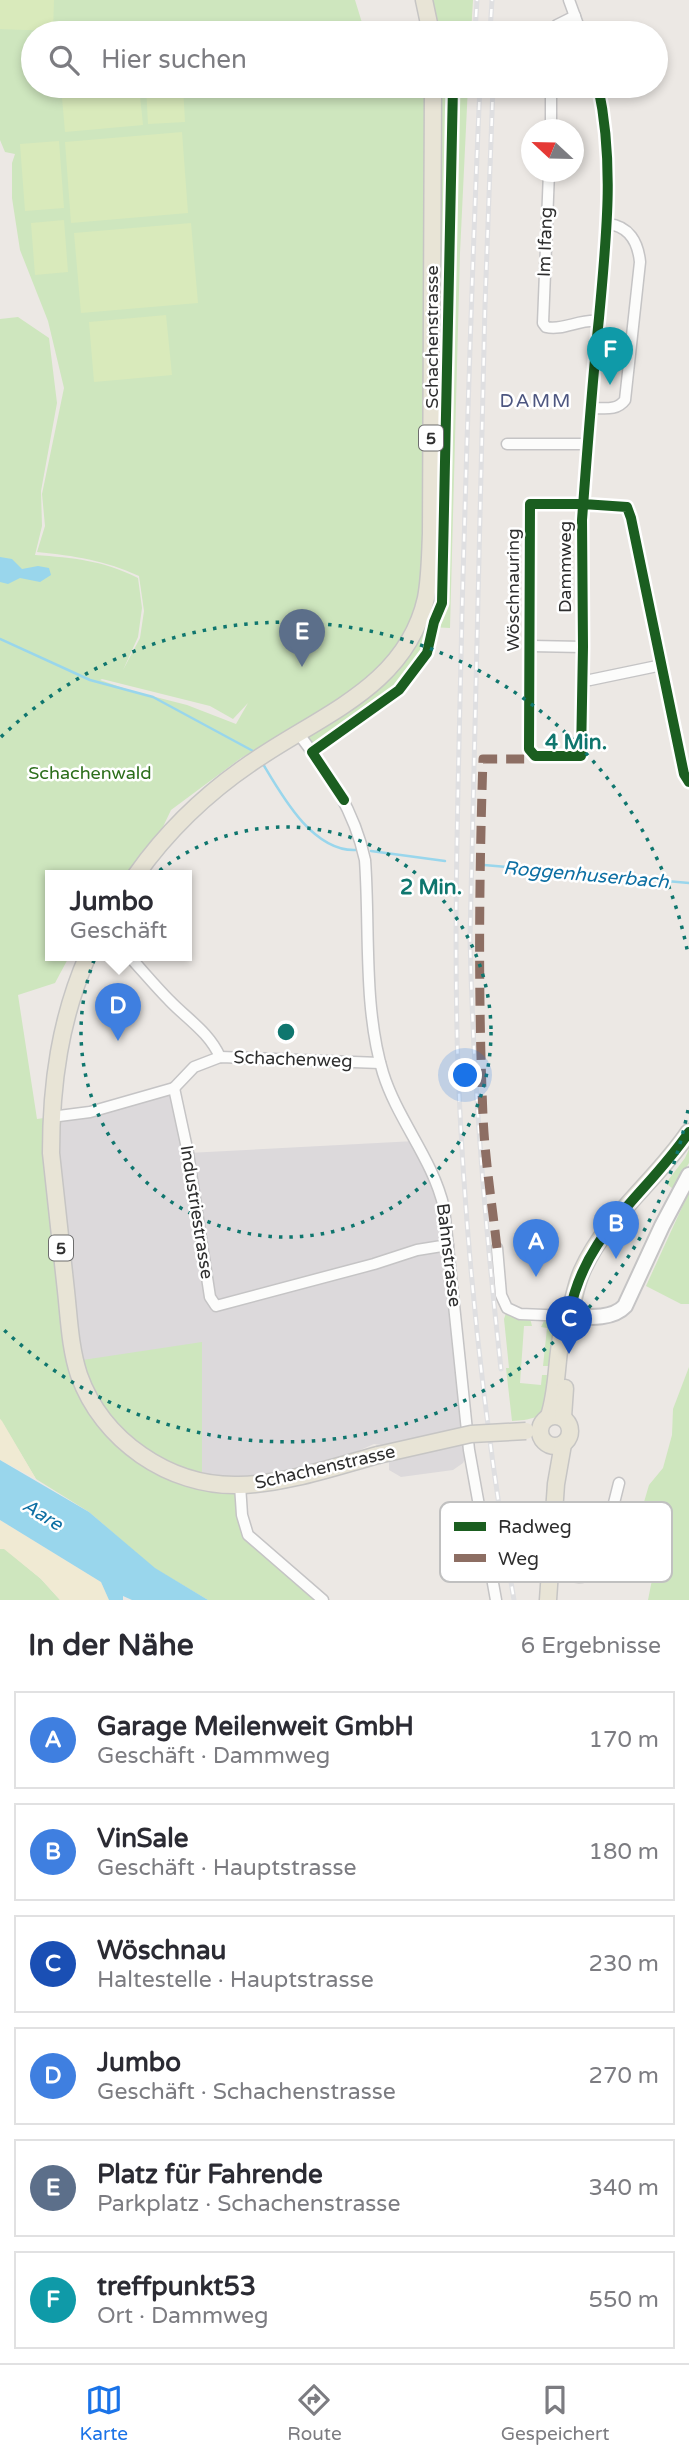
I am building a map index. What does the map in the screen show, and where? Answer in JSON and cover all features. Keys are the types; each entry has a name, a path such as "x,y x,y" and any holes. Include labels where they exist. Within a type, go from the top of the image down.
{"main road":[{"path":"424,0 428,21"},
{"name":"Schachenstrasse","path":"140,870 189,811 232,776 351,701 383,676 406,648 417,625 426,597 431,534 433,98"},
{"name":"Schachenstrasse","path":"86,961 67,1012 59,1045 51,1118 51,1153 75,1361 97,1411 120,1438 163,1469 212,1484 240,1485 269,1482 471,1434 533,1431"},
{"path":"556,1416 571,1334 569,1316 578,1281 594,1246 689,1132"},
{"path":"556,1416 542,1422 533,1431 556,1445"},
{"path":"556,1416 570,1429 569,1438 556,1445"},
{"path":"555,1502 558,1463 556,1445"},
{"path":"550,1502 556,1445"},
{"path":"541,1600 543,1582"},
{"path":"548,1600 549,1582"}],"street":[{"path":"569,0 577,21"},
{"path":"563,21 575,16"},
{"path":"551,98 551,119"},
{"name":"Dammweg","path":"581,756 583,504 608,225 609,171 600,98"},
{"name":"Im Ifang","path":"549,182 543,323 546,327 553,328 586,320 598,321"},
{"path":"592,408 611,409 622,405 625,400 640,262 639,247 632,237 619,225 608,225"},
{"path":"507,444 588,444"},
{"name":"Wöschnauring","path":"581,756 535,756 529,749 530,504 627,507 684,774 689,782"},
{"name":"Wöschnauring","path":"531,646 583,647"},
{"path":"582,680 662,665"},
{"name":"Bahnstrasse","path":"298,733 344,800 356,824 365,860 371,995 380,1063 395,1106 433,1172 444,1209 469,1450 478,1502"},
{"path":"133,961 167,999 206,1033 220,1057"},
{"name":"Schachenweg","path":"174,1088 194,1068 220,1057 380,1063"},
{"path":"51,1118 90,1112 174,1088"},
{"name":"Industriestrasse","path":"174,1088 188,1153 210,1297 216,1306 416,1250 448,1245"},
{"path":"497,1248 502,1298 507,1308 520,1314 569,1316 607,1315 620,1311 625,1306 666,1217 689,1175"},
{"path":"614,1502 619,1483"},
{"path":"240,1485 242,1515 248,1535 323,1600"},
{"name":"Bahnstrasse","path":"493,1582 496,1600"}],"shaded area":[{"path":"174,1088 188,1153 415,1141 442,1198 469,1450 463,1463 453,1470 401,1477 389,1470 389,1458 385,1448 374,1444 358,1451 355,1456 255,1478 202,1475 75,1361 51,1117"}],"green space":[{"name":"Schachenwald","path":"0,0 355,0 361,21 21,21 21,98 428,98 425,560 421,597 408,634 370,685 241,758 171,810 162,829 132,870 45,870 45,961 67,961 55,983 18,995 37,1119 51,1117 76,1361 202,1342 202,1475 240,1485 245,1528 323,1600 208,1600 154,1568 89,1512 36,1479 0,1419 0,319 18,317 49,338 57,403 41,491 42,526 35,555 100,564 138,578 142,608 138,637 123,670 140,638 144,611 139,576 89,560 37,552 45,526 42,494 64,388 48,321 20,250 12,198 12,163 15,154 5,152 0,140","holes":["100,680 210,706 233,719 248,703 236,724 187,705"]},
{"path":"0,0 54,0 53,21 21,21 21,30 0,29"},
{"path":"429,0 473,0 472,21 433,21"},
{"path":"62,98 140,98 143,125 65,132"},
{"path":"147,98 184,98 185,122 148,124"},
{"path":"438,98 467,98 460,253 450,628 430,627 425,648 403,683 369,710 315,745 311,744 308,736 377,689 402,662 427,613"},
{"path":"182,132 188,213 71,223 65,142"},
{"path":"59,141 64,208 25,211 20,144"},
{"path":"64,220 68,272 35,275 31,223"},
{"path":"191,223 198,303 81,313 74,233"},
{"path":"166,315 172,375 94,382 89,322"},
{"path":"689,1149 689,1163 673,1189 666,1183"},
{"path":"689,1192 689,1304 681,1304 646,1286"},
{"path":"506,1313 530,1318 532,1326 524,1326 520,1383 541,1385 542,1375 547,1375 547,1406 544,1411 530,1419 512,1421 506,1368 509,1368 504,1319"},
{"path":"544,1321 553,1323 556,1329 548,1366 543,1366 547,1328 541,1327"},
{"path":"689,1367 689,1600 648,1600 652,1582 672,1582 672,1502 644,1502 649,1485 663,1468 672,1435 673,1409"},
{"path":"4,1548 41,1579 60,1600 0,1600 0,1549"}],"sand":[{"path":"0,1419 2,1421 36,1479 0,1460"},
{"path":"0,1520 101,1582 109,1600 60,1600 41,1579 4,1549 0,1549"}],"water":[{"path":"0,557 12,559 22,569 38,566 49,568 51,575 40,582 20,578 8,584 0,582"},
{"name":"Aare","path":"0,1460 89,1512 155,1568 208,1600 132,1600 123,1596 123,1600 109,1600 101,1582 0,1520"}],"waterway":[{"name":"Roggenhuserbach","path":"0,639 90,680 153,697 253,751"},
{"name":"Roggenhuserbach","path":"263,764 300,820 326,842 340,848 356,850"},
{"name":"Roggenhuserbach","path":"371,851 445,861"},
{"name":"Roggenhuserbach","path":"484,865 689,883"}],"railway":[{"path":"476,21 477,0"},
{"path":"491,21 492,0"},
{"path":"480,98 462,612 456,955 458,1069 465,1202 477,1335 499,1502"},
{"path":"493,98 470,938 481,1154 501,1369"},
{"path":"511,1582 514,1600"}],"marked path":[{"path":"497,1248 485,1149 481,1071 483,759 525,759 535,756"}],"cycle path":[{"path":"344,800 312,752 399,690 427,653 434,622 442,603 453,98"},
{"path":"583,504 608,202 606,144 600,98"},
{"path":"530,504 583,504 581,756 535,756 529,749 530,504"},
{"path":"583,504 627,507 684,774 689,782"},
{"path":"569,1316 577,1287 602,1238 689,1132"}],"place":[{"name":"treffpunkt53","path":"610,385"},
{"name":"Platz für Fahrende","path":"302,667"},
{"name":"Jumbo","path":"118,1041"},
{"name":"VinSale","path":"616,1259"},
{"name":"Garage Meilenweit GmbH","path":"536,1277"},
{"name":"Wöschnau","path":"569,1354"}],"district":[{"name":"DAMM","path":"536,400"}]}
